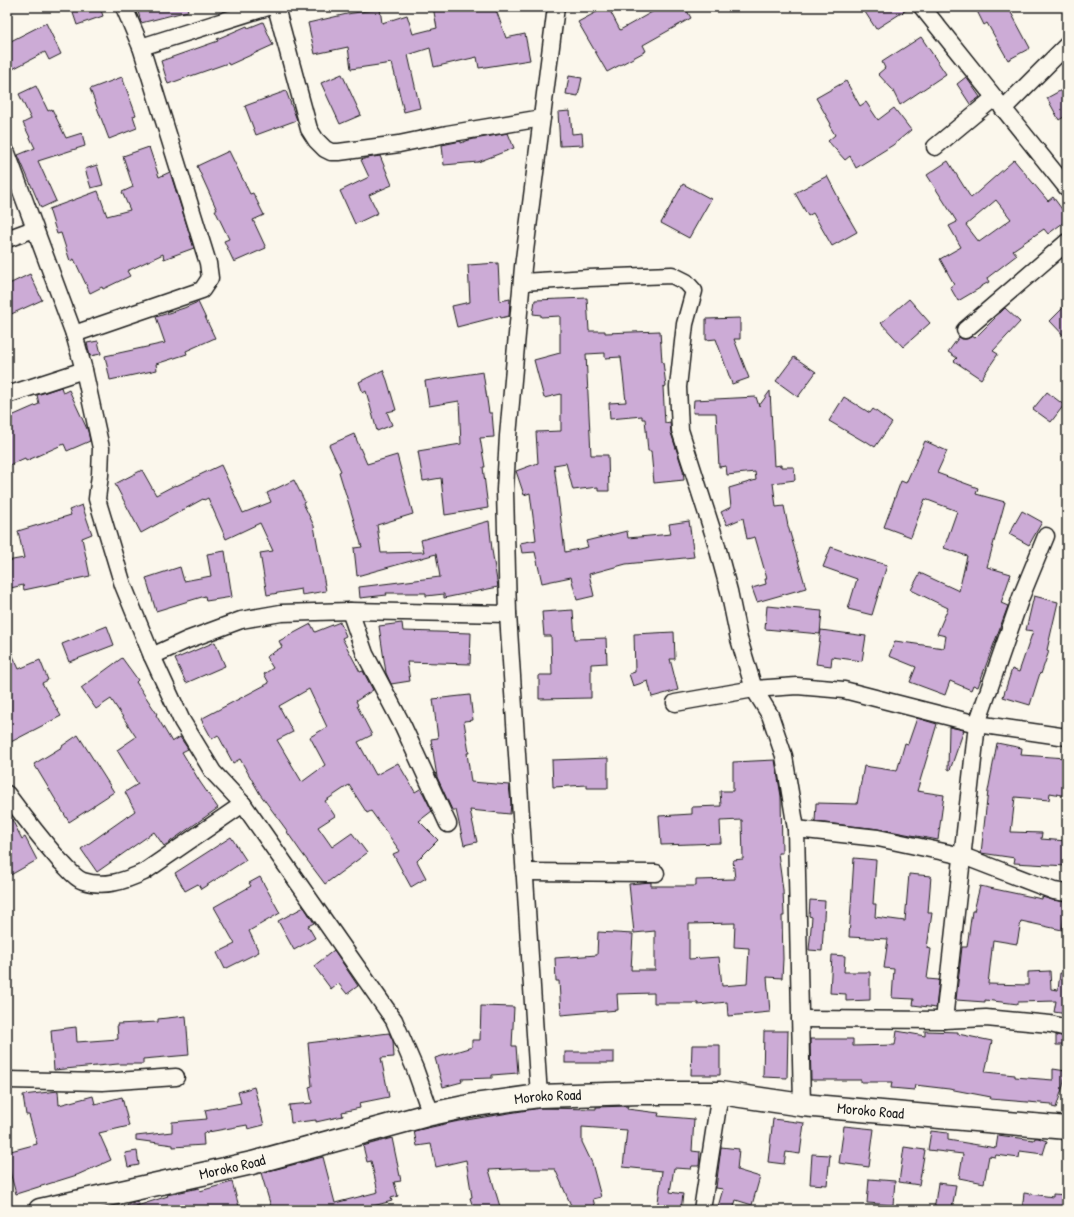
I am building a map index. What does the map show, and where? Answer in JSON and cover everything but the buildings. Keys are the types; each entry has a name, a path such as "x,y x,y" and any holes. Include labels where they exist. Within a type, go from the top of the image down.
{"street":[{"path":"74,334 202,290 210,278 208,262 141,47 124,7"},
{"path":"141,47 268,7"},
{"path":"276,7 309,129 316,140 325,149 331,152 400,144 542,118"},
{"path":"539,1096 508,614 505,490 508,436 523,267 556,7"},
{"path":"922,7 1067,188"},
{"path":"934,147 999,104 1067,45"},
{"path":"7,153 34,230 74,334 84,370 101,448 97,499 123,584 152,656 182,721 213,772 243,804 394,1020 415,1069 431,1114"},
{"path":"7,238 34,230"},
{"path":"965,330 1067,242"},
{"path":"522,282 672,275 686,282 694,291 685,324 678,387 680,430 729,591 739,639 754,689 770,716 784,756 796,829 802,1105"},
{"path":"7,395 84,370"},
{"path":"944,1020 977,724 1021,597 1046,536"},
{"path":"152,656 187,640 241,620 281,613 350,611 508,614"},
{"path":"350,611 364,654 403,726 448,824"},
{"path":"675,703 754,689 797,686 844,690 977,724 1067,737"},
{"path":"7,794 41,839 72,873 81,880 111,884 129,879 144,872 243,804"},
{"path":"796,829 878,838 963,856 1054,891 1067,893"},
{"path":"524,872 656,873"},
{"path":"800,1019 944,1020 986,1018 1050,1024 1067,1028"},
{"path":"7,1080 102,1082 176,1078"},
{"name":"Moroko Road","path":"40,1210 252,1163 431,1114 474,1105 539,1096 640,1093 720,1093 802,1105 1067,1128"},
{"path":"702,1210 720,1093"}]}
